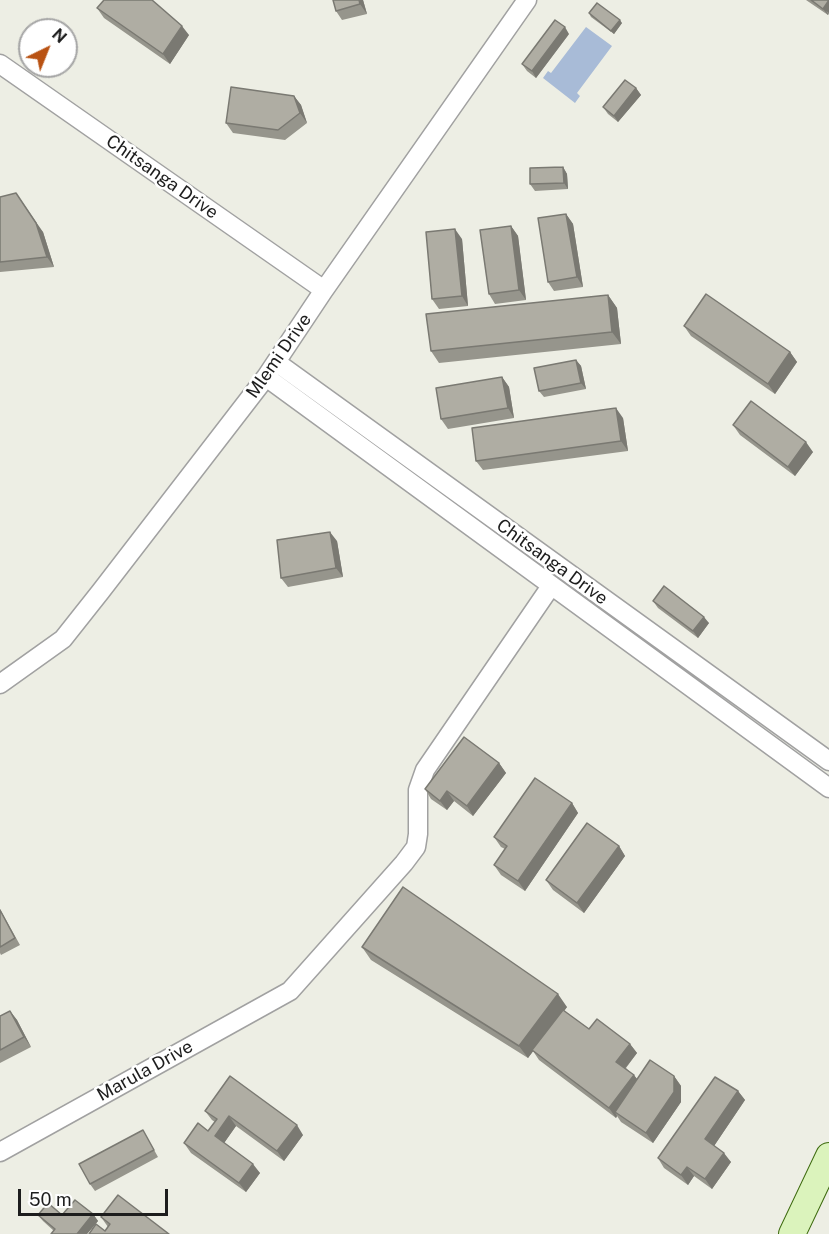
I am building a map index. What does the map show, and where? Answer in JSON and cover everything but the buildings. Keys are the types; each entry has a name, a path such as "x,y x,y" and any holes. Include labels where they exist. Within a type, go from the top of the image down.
{"street":[{"name":"Mlemi Drive","path":"0,684 63,639 101,591 271,370 324,290 527,0"},
{"name":"Chitsanga Drive","path":"0,64 324,290"},
{"name":"Chitsanga Drive","path":"271,370 829,761"},
{"path":"271,370 551,586 829,788"},
{"name":"Marula Drive","path":"0,1152 290,991 416,847 418,790 425,770 551,586"},
{"path":"792,1234 829,1156"}],"water":[{"path":"586,27 612,46 577,93 580,96 575,103 543,78 548,71 551,73"}]}
